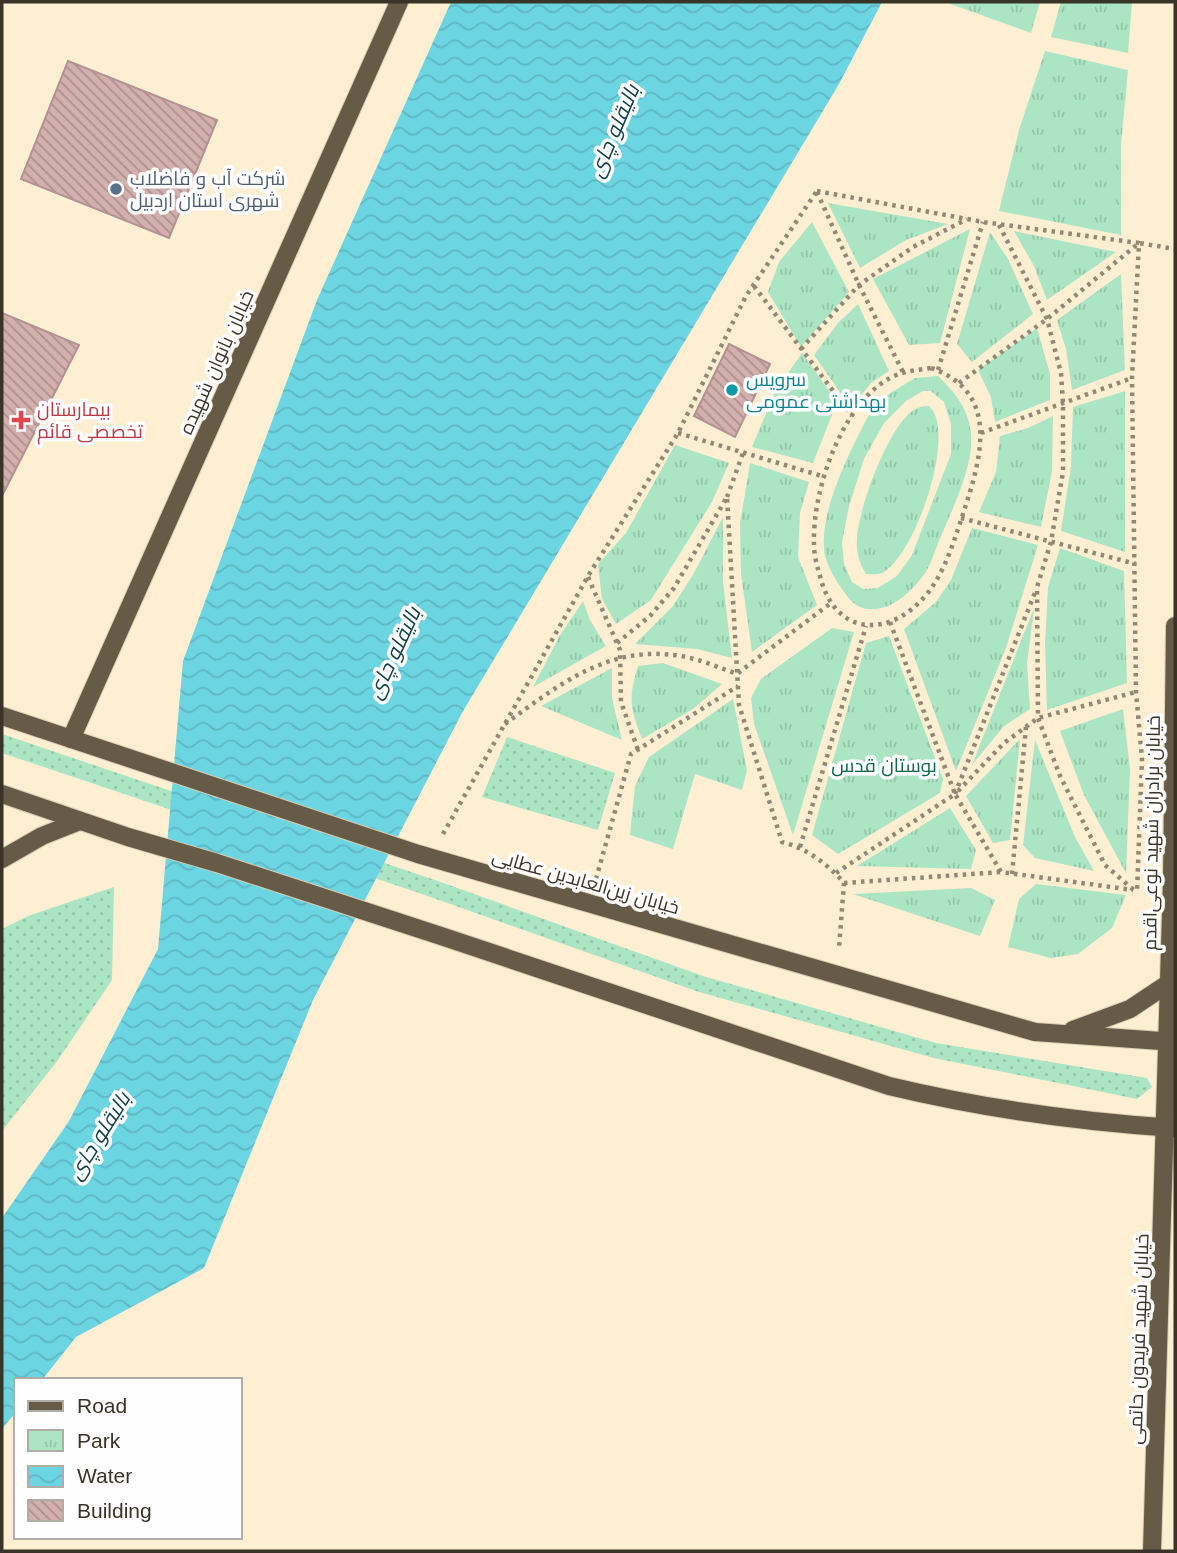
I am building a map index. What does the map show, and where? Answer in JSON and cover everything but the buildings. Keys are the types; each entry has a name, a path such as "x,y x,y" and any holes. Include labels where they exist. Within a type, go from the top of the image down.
{"main road":[{"name":"خیابان بانوان شهیده","path":"71,740 400,2"},
{"name":"خیابان برادران شهید نوعی‌اقدم","path":"1172,1042 1169,983 1175,626"},
{"name":"خیابان زین‌العابدین عطایی","path":"2,716 424,856 1035,1032 1172,1042"},
{"path":"2,794 889,1086 944,1099 1011,1110 1170,1127"},
{"path":"2,859 42,836 80,821"},
{"path":"1051,1034 1076,1030 1113,1017 1169,983"},
{"name":"خیابان شهید فریدون حاتمی","path":"1152,1551 1172,1042"}],"path":[{"path":"817,191 999,225 1175,249"},
{"path":"817,191 859,285 903,372"},
{"path":"424,856 504,726 588,576 678,433 754,286 817,191"},
{"path":"801,349 859,285 914,247 968,218"},
{"path":"938,370 983,222"},
{"path":"955,794 1037,587 1051,542 1063,472 1061,373 1047,319 999,225"},
{"path":"960,383 1047,319 1139,243"},
{"path":"844,883 1001,872 1134,890 1137,893 1142,760 1136,692 1132,379 1139,243"},
{"path":"754,286 852,416"},
{"path":"931,368 938,370 960,383 971,396 981,433 976,474 948,558 926,594 908,612 881,625 866,626 853,622 841,614 824,592 814,547 815,514 838,439 858,404 888,379 903,372 931,368"},
{"path":"981,433 1132,379"},
{"path":"678,433 825,478"},
{"path":"617,643 650,616 674,587 727,497 743,453"},
{"path":"727,497 739,705 782,842 800,847 836,873 844,883 837,975"},
{"path":"961,519 1136,564"},
{"path":"588,576 617,643 621,702 638,750"},
{"path":"1037,587 1038,718 1060,775 1105,865 1134,890"},
{"path":"738,674 831,603"},
{"path":"890,622 955,794 1001,872"},
{"path":"800,847 866,626"},
{"path":"504,726 556,687 594,665 620,657 648,654 682,656 738,674"},
{"path":"589,904 631,754 738,686"},
{"path":"836,873 955,794 1003,743 1038,718 1136,692"},
{"path":"1012,874 1026,726"}],"green space":[{"path":"945,2 1040,2 1031,33"},
{"path":"1061,2 1132,2 1128,53 1051,37"},
{"path":"1045,51 1128,70 1121,144 1121,235 999,211 1019,130"},
{"path":"828,203 948,224 906,240 860,268"},
{"path":"812,222 849,292 801,347 768,292 779,262"},
{"path":"970,229 940,343 909,345 873,279"},
{"path":"1014,231 1116,252 1047,300 1034,266"},
{"path":"990,232 1008,259 1033,314 972,362 957,344"},
{"path":"1121,274 1125,370 1072,390 1066,349 1057,320"},
{"path":"858,304 889,371 871,383 851,408 814,355 838,323"},
{"path":"1037,328 1050,374 1050,400 995,422 991,397 978,370"},
{"path":"802,353 837,402 813,463 752,447 775,392"},
{"path":"938,376 960,403 970,426 969,461 955,503 924,575 910,591 894,603 876,609 865,608 851,601 830,569 824,542 825,523 837,482 872,409 875,411 872,408 915,378","holes":["923,391 931,391 944,402 951,424 951,454 912,555 897,576 878,588 863,589 852,582 844,564 842,542 849,506 864,459 884,423 906,401"]},
{"path":"1125,391 1125,552 1061,531 1071,466 1073,407"},
{"path":"929,406 937,420 939,440 936,466 919,520 895,562 882,573 866,574 859,557 857,538 870,487 897,428 919,407"},
{"path":"1053,416 1052,471 1041,527 979,512 996,472 1000,436 1028,428"},
{"path":"675,445 729,463 712,502 651,600 616,624 602,599 598,564 626,533"},
{"path":"750,463 809,482 800,513 798,557 817,605 752,652 741,574 740,524"},
{"path":"723,517 723,582 732,658 697,649 635,644 673,606 694,573"},
{"name":"بوستان قدس","path":"972,528 1038,545 1006,648 956,771 904,629 936,602 951,580"},
{"path":"1060,548 1124,571 1127,683 1047,710 1045,644 1048,587"},
{"path":"583,601 590,620 606,646 533,687 559,637"},
{"name":"بوستان قدس","path":"1034,608 1027,664 1030,709 1004,726 972,765"},
{"name":"بوستان قدس","path":"832,628 854,632 793,835 754,724 751,698 761,679"},
{"name":"بوستان قدس","path":"889,636 943,779 940,793 838,854 812,835 866,643"},
{"path":"663,663 722,684 693,709 642,739 632,703 638,666"},
{"path":"612,668 612,698 622,740 541,706"},
{"path":"733,699 747,770 742,790 695,774 673,849 630,835 635,786 649,757"},
{"path":"1123,709 1130,769 1126,873 1084,795 1060,731"},
{"path":"2,734 435,880 703,976 936,1043 1147,1078 1152,1087 1137,1099 934,1058 699,992 422,894 2,753"},
{"path":"507,737 615,773 598,830 482,797"},
{"name":"بوستان قدس","path":"1020,739 1010,840 993,843 966,796"},
{"path":"1035,740 1075,837 1094,871 1035,858 1023,845"},
{"name":"بوستان قدس","path":"950,808 976,850 971,869 857,866"},
{"path":"1036,884 1126,895 1112,928 1078,954 1051,958 1008,947 1019,899"},
{"path":"114,887 112,980 58,1060 2,1131 2,929 28,916"},
{"path":"971,888 995,900 980,936 853,894"}],"water":[{"name":"بالیقلو چای","path":"451,2 882,2 839,84 463,711 313,1000 204,1268 76,1337 44,1378 14,1378 14,1414 2,1429 2,1218 69,1121 158,949 183,661 317,300"}],"place":[{"name":"شرکت آب و فاضلاب شهری استان اردبیل","path":"116,189"},
{"name":"سرویس بهداشتی عمومی","path":"732,390"},
{"name":"بیمارستان تخصصی قائم","path":"21,420"}]}
